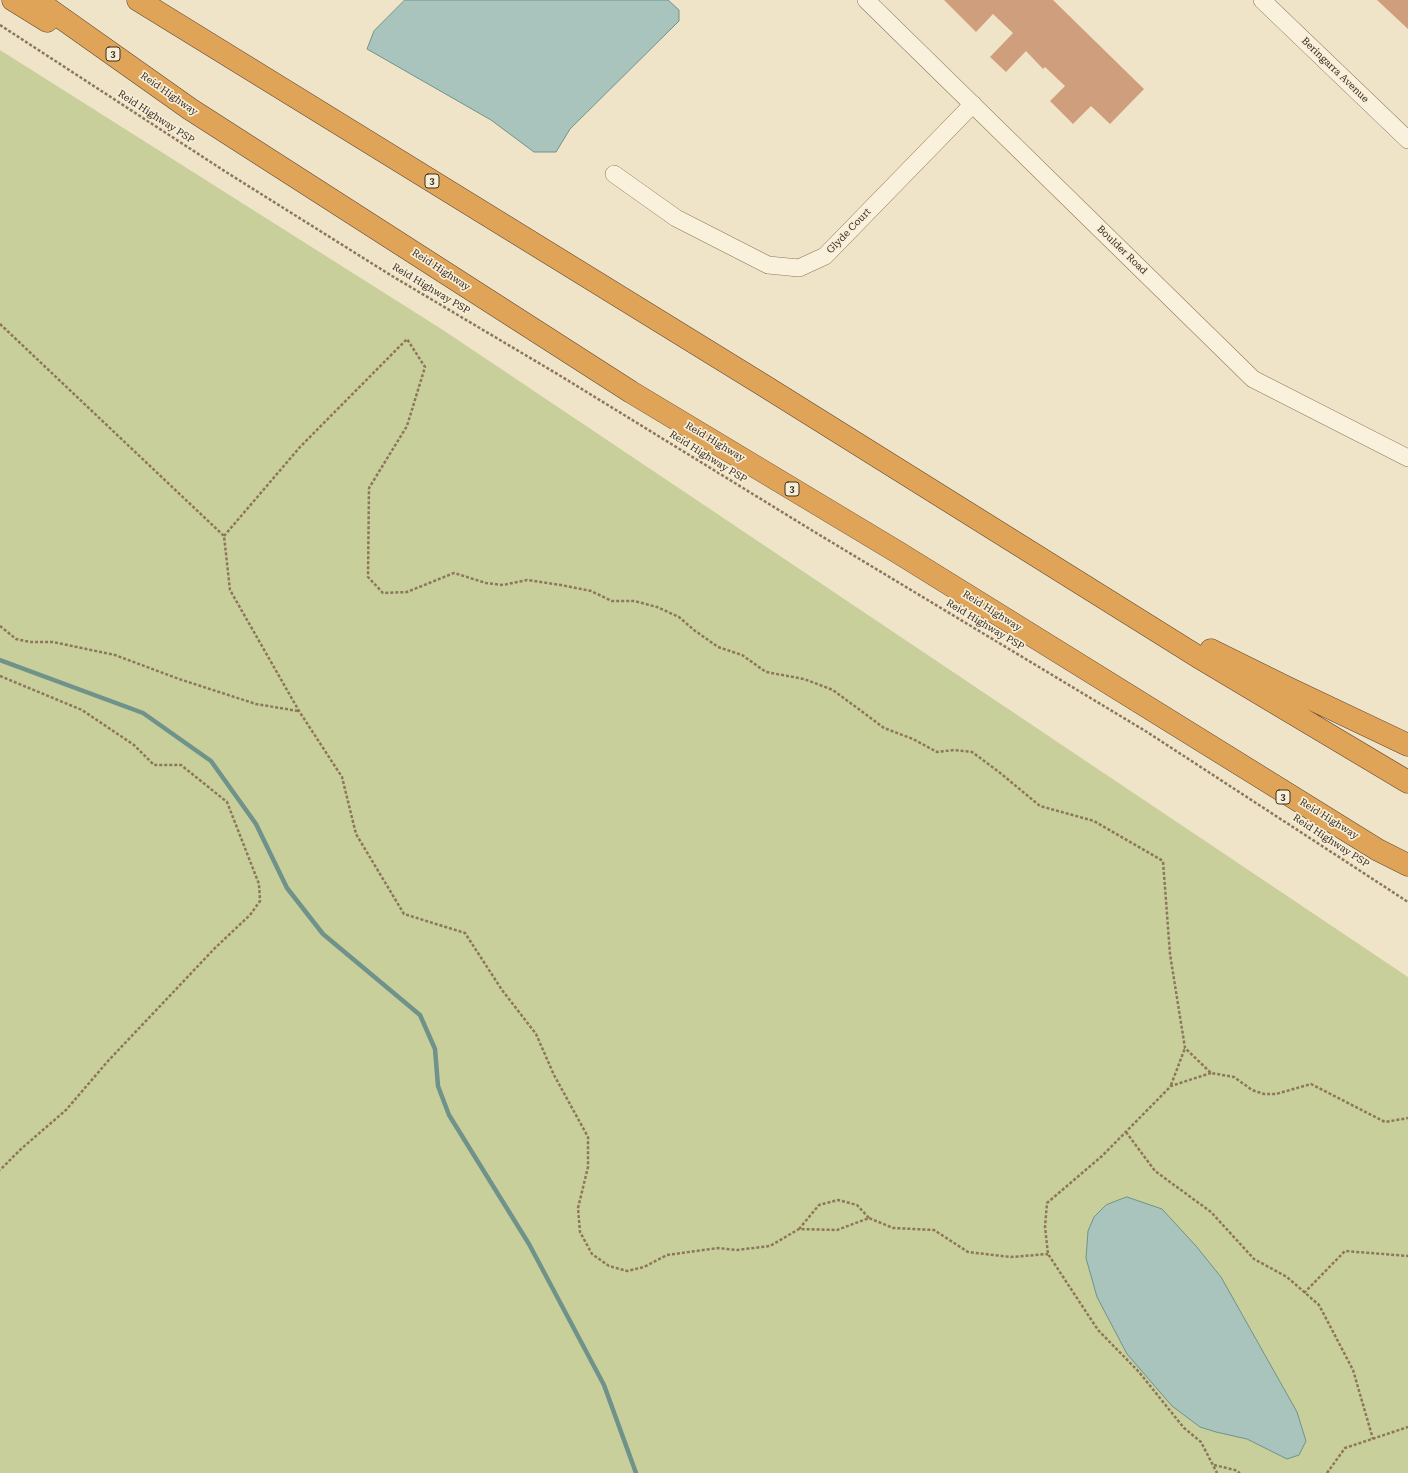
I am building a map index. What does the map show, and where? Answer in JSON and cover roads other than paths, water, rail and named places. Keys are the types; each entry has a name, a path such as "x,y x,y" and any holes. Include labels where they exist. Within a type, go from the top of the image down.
{"highway":[{"path":"13,0 190,109"},
{"name":"Reid Highway","path":"36,0 190,109 631,392 893,549 1378,850 1408,865"},
{"name":"3","path":"138,0 763,385 1200,658 1408,782"},
{"path":"151,0 208,43"},
{"path":"763,385 1210,649 1408,745"},
{"name":"3","path":"1159,714 1408,881"}],"street":[{"name":"Boulder Road","path":"866,0 1253,379 1408,458"},
{"name":"Beringarra Avenue","path":"1262,0 1408,140"},
{"name":"Glyde Court","path":"614,174 676,218 760,262 768,265 799,268 825,256 973,104"}],"water":[{"path":"405,0 668,0 679,10 679,21 570,129 556,152 534,152 491,120 367,49 374,31"},
{"path":"1127,1197 1162,1209 1196,1246 1221,1277 1297,1412 1306,1441 1299,1455 1287,1459 1247,1439 1200,1427 1172,1406 1127,1354 1097,1297 1086,1258 1088,1231 1094,1217 1106,1205"}],"waterway":[{"path":"0,660 143,713 211,761 256,824 287,888 323,934 420,1015 435,1049 438,1086 449,1115 529,1244 604,1385 636,1473"}]}
